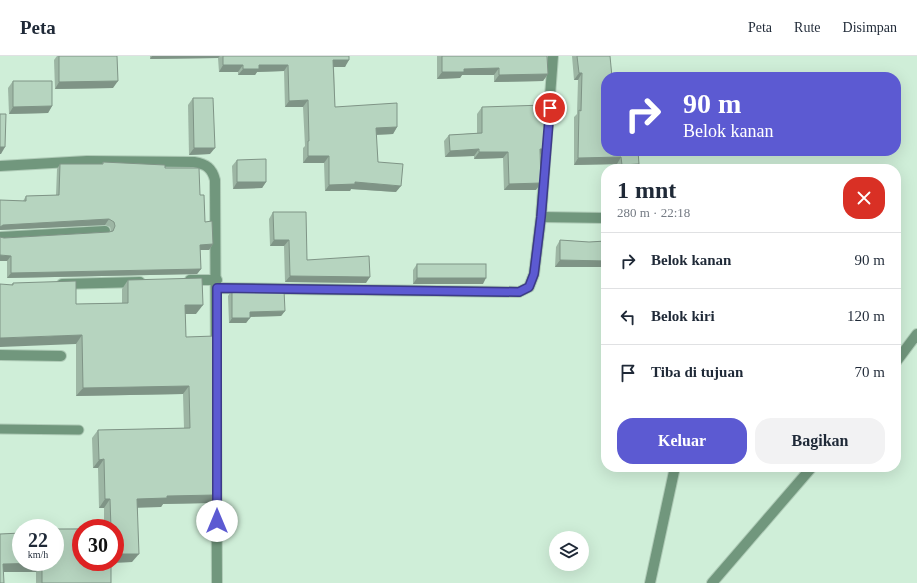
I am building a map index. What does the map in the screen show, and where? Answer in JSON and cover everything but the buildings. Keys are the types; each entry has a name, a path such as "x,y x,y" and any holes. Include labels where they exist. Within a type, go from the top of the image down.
{"street":[{"path":"178,281 217,284 519,292 529,287 534,274 541,217 553,56"},
{"path":"0,166 87,161 194,162 210,168 216,180 217,583"},
{"path":"541,217 601,218"},
{"path":"0,237 105,230"},
{"path":"54,284 147,282"},
{"path":"901,355 917,334"},
{"path":"0,355 61,356"},
{"path":"650,583 674,472"},
{"path":"712,583 808,472"}],"lane":[{"path":"0,429 79,430"}],"route":[{"path":"217,521 217,288 519,292 529,287 534,274 541,217 550,108"}]}
